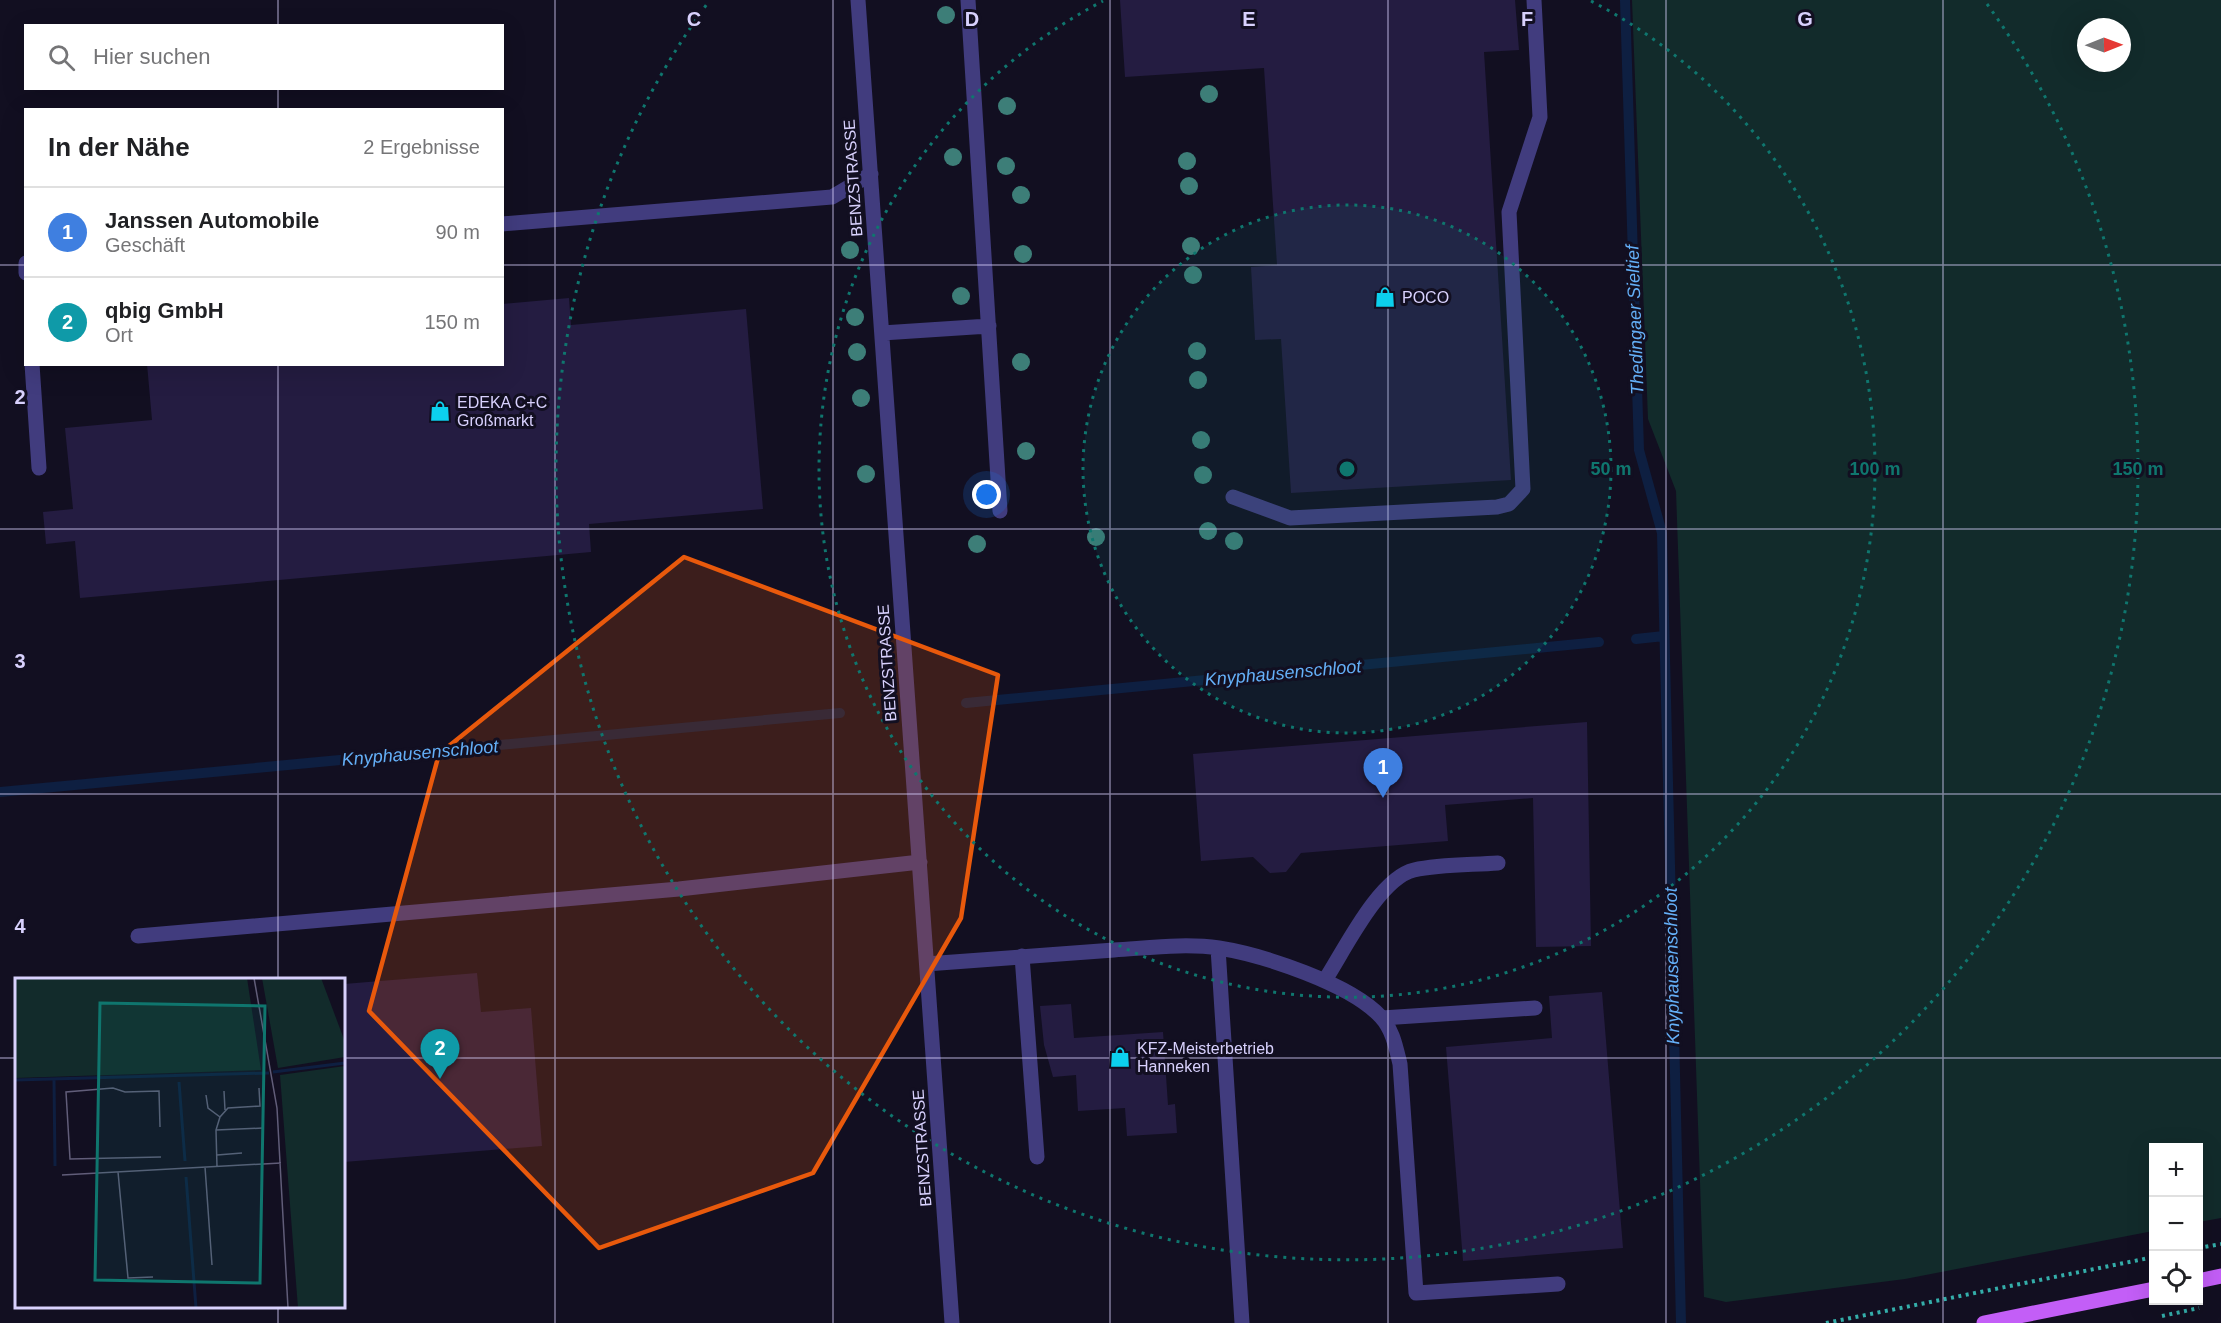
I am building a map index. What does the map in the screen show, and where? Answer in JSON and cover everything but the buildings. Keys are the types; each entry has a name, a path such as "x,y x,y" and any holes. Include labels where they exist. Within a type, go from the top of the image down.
{"main road":[{"path":"2203,1280 2221,1276"},
{"path":"1984,1323 2149,1291"}],"street":[{"name":"BENZSTRASSE","path":"858,0 952,1323"},
{"path":"968,0 1000,511"},
{"path":"1233,497 1290,518 1497,507 1509,504 1523,489 1509,212 1540,117 1534,0"},
{"path":"504,224 832,197 871,174"},
{"path":"882,333 989,326"},
{"path":"32,366 39,468"},
{"path":"138,936 679,889 920,862"},
{"path":"1325,980 1380,895 1397,878 1413,870 1498,863"},
{"path":"927,964 1172,947 1218,948 1255,956 1325,980 1361,1001 1382,1018 1394,1040 1400,1064 1416,1293 1558,1284"},
{"path":"1218,948 1242,1323"},
{"path":"1022,956 1037,1157"},
{"path":"1382,1018 1535,1008"}],"path":[{"path":"2203,1247 2221,1244"},
{"path":"1827,1323 2149,1258"},
{"path":"2158,1316 2210,1305"}],"highlighted area":[{"path":"684,557 998,675 961,918 813,1173 599,1248 369,1011 439,754"}],"green space":[{"path":"1632,0 2221,0 2221,1218 2203,1221 2203,1143 2149,1143 2149,1232 1905,1279 1726,1302 1704,1297 1676,491 1648,419"}],"waterway":[{"name":"Knyphausenschloot","path":"1625,0 1639,450 1662,533 1681,1323"},
{"name":"Knyphausenschloot","path":"1636,639 1664,636"},
{"name":"Knyphausenschloot","path":"966,703 1599,642"},
{"name":"Knyphausenschloot","path":"0,792 840,713"}],"place":[{"name":"POCO","path":"1385,297"},
{"name":"EDEKA C+C Großmarkt","path":"440,411"},
{"name":"Janssen Automobile","path":"1383,798"},
{"name":"KFZ-Meisterbetrieb Hanneken","path":"1120,1057"},
{"name":"qbig GmbH","path":"440,1079"}],"water label":[{"name":"Thedingaer Sieltief","path":"1635,320"}]}
